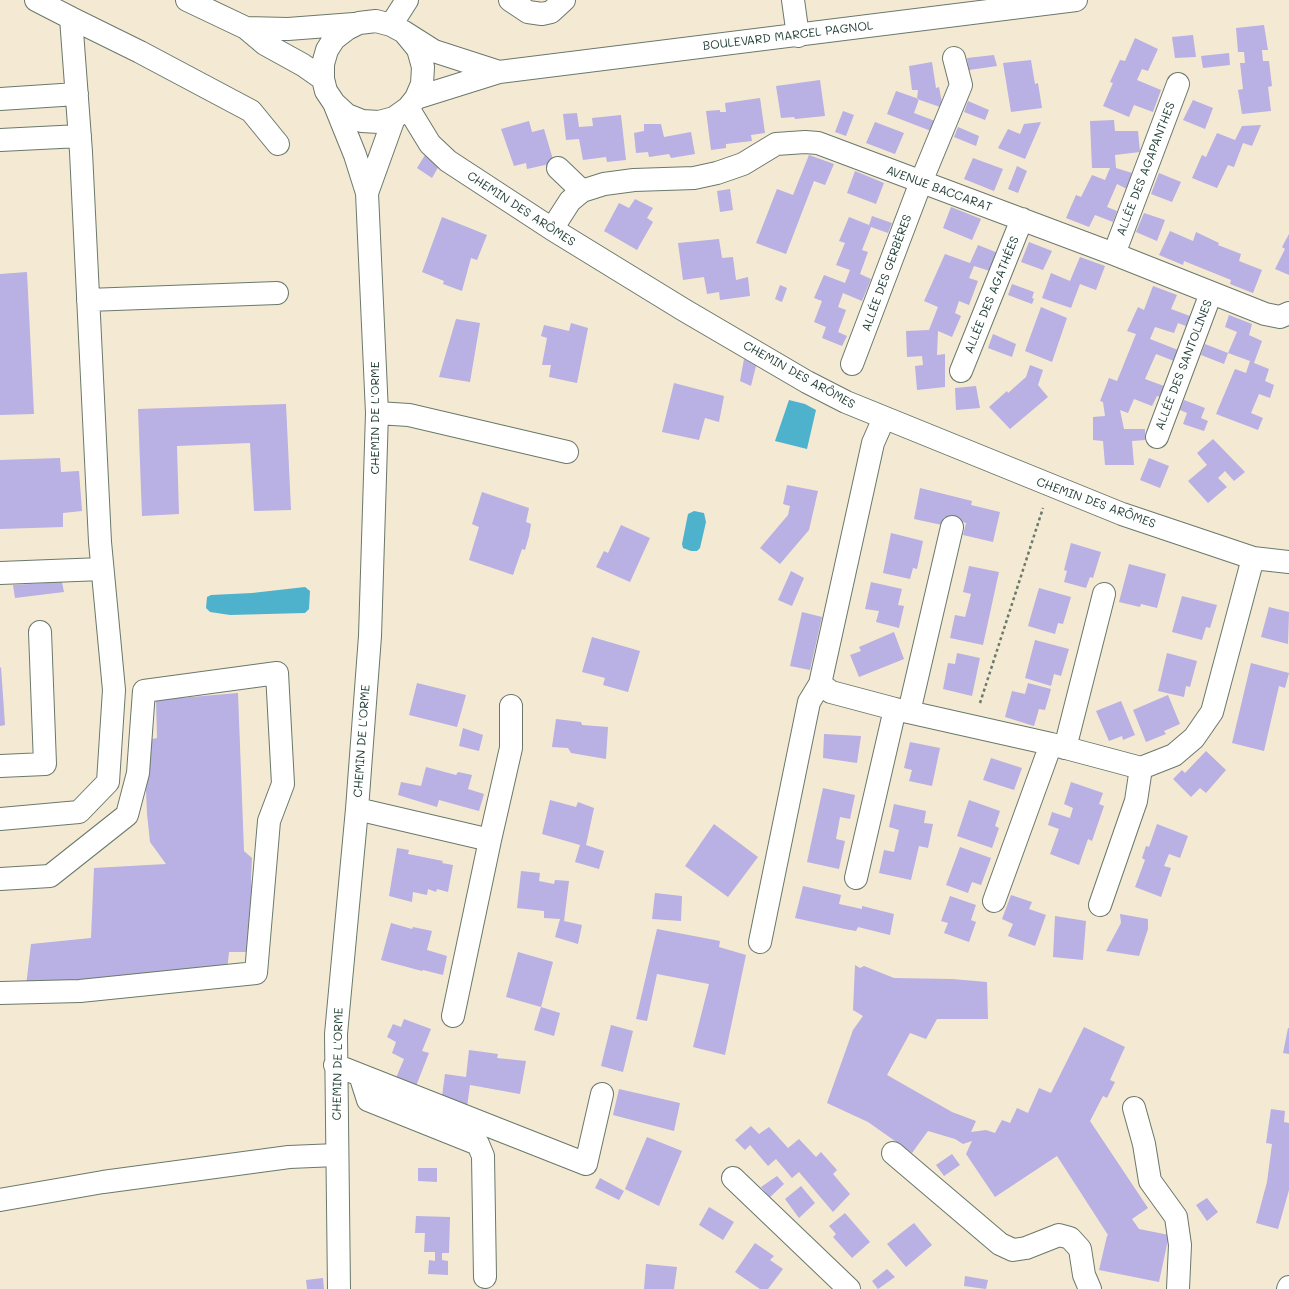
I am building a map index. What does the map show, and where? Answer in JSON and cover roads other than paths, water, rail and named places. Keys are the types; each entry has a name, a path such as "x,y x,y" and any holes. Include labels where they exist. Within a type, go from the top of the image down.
{"street":[{"path":"36,0 140,52 251,111 278,144"},
{"path":"187,0 246,28 265,44 303,65 323,79"},
{"path":"398,29 408,0"},
{"path":"510,0 528,12 542,14 551,12 564,0"},
{"path":"793,0 798,36"},
{"name":"BOULEVARD MARCEL PAGNOL","path":"406,108 499,72 798,36 994,5 1076,0"},
{"path":"0,818 79,812 108,782 114,690 102,569 80,136 71,18"},
{"path":"246,28 288,29 376,21 398,29 418,49 423,67 422,84 406,108 379,122 362,121 347,115 334,103 326,90 323,79 323,64 327,50 334,39 347,29 359,23"},
{"name":"BOULEVARD MARCEL PAGNOL","path":"398,29 434,51 499,72"},
{"name":"ALLÉE DES GERBÈRES","path":"852,364 921,182 961,85 954,58"},
{"name":"ALLÉE DES AGAPANTHES","path":"1114,254 1178,84"},
{"path":"0,99 77,94"},
{"name":"CHEMIN DE L'ORME","path":"334,103 355,154 367,193 377,413 370,636 357,809 336,1034 335,1065 339,1289"},
{"name":"CHEMIN DE L'ORME","path":"367,193 406,108"},
{"name":"CHEMIN DES ARÔMES","path":"406,108 430,144 448,162 552,229 684,310 807,382 846,402 884,418 1122,514 1253,558 1289,562"},
{"path":"0,140 80,136"},
{"name":"AVENUE BACCARAT","path":"552,229 570,201 582,191 604,184 634,180 694,178 717,173 743,164 776,144 805,142 818,144 1022,219 1265,314 1280,318 1289,313"},
{"path":"558,168 582,191"},
{"name":"ALLÉE DES AGATHÉES","path":"962,371 1022,219"},
{"path":"88,300 277,293"},
{"name":"ALLÉE DES SANTOLINES","path":"1157,437 1211,293"},
{"path":"377,413 410,415 568,452"},
{"path":"760,942 809,702 820,684 873,443 884,418"},
{"path":"856,878 952,527"},
{"path":"820,684 832,692 902,710 1058,746 1141,768 1174,755 1194,738 1212,712 1253,558"},
{"path":"0,573 102,569"},
{"path":"994,901 1058,746 1104,594"},
{"path":"0,766 45,764 40,632"},
{"path":"0,879 50,876 127,815 138,773 144,691 277,673 283,784 269,821 261,930 256,973 80,991 0,993"},
{"path":"454,1016 490,840 511,748 511,706"},
{"path":"1100,905 1136,801 1141,768"},
{"path":"357,809 490,840"},
{"path":"335,1065 586,1164 602,1094"},
{"path":"360,1075 368,1100 478,1144 483,1156 485,1277"},
{"path":"1134,1108 1144,1144 1150,1181 1176,1217 1180,1245 1178,1289"},
{"path":"893,1153 1000,1244 1013,1250 1026,1248 1059,1235 1070,1238 1080,1249 1084,1274 1090,1289"},
{"path":"0,1200 104,1182 289,1157 337,1156"},
{"path":"732,1178 849,1289"}],"water":[{"path":"789,400 805,404 816,410 807,449 775,441"},
{"path":"694,511 704,513 706,522 700,548 697,551 691,551 683,548 682,544 688,514"},
{"path":"305,587 310,591 309,609 305,613 230,615 210,612 206,608 207,597 211,595 252,593"}]}
